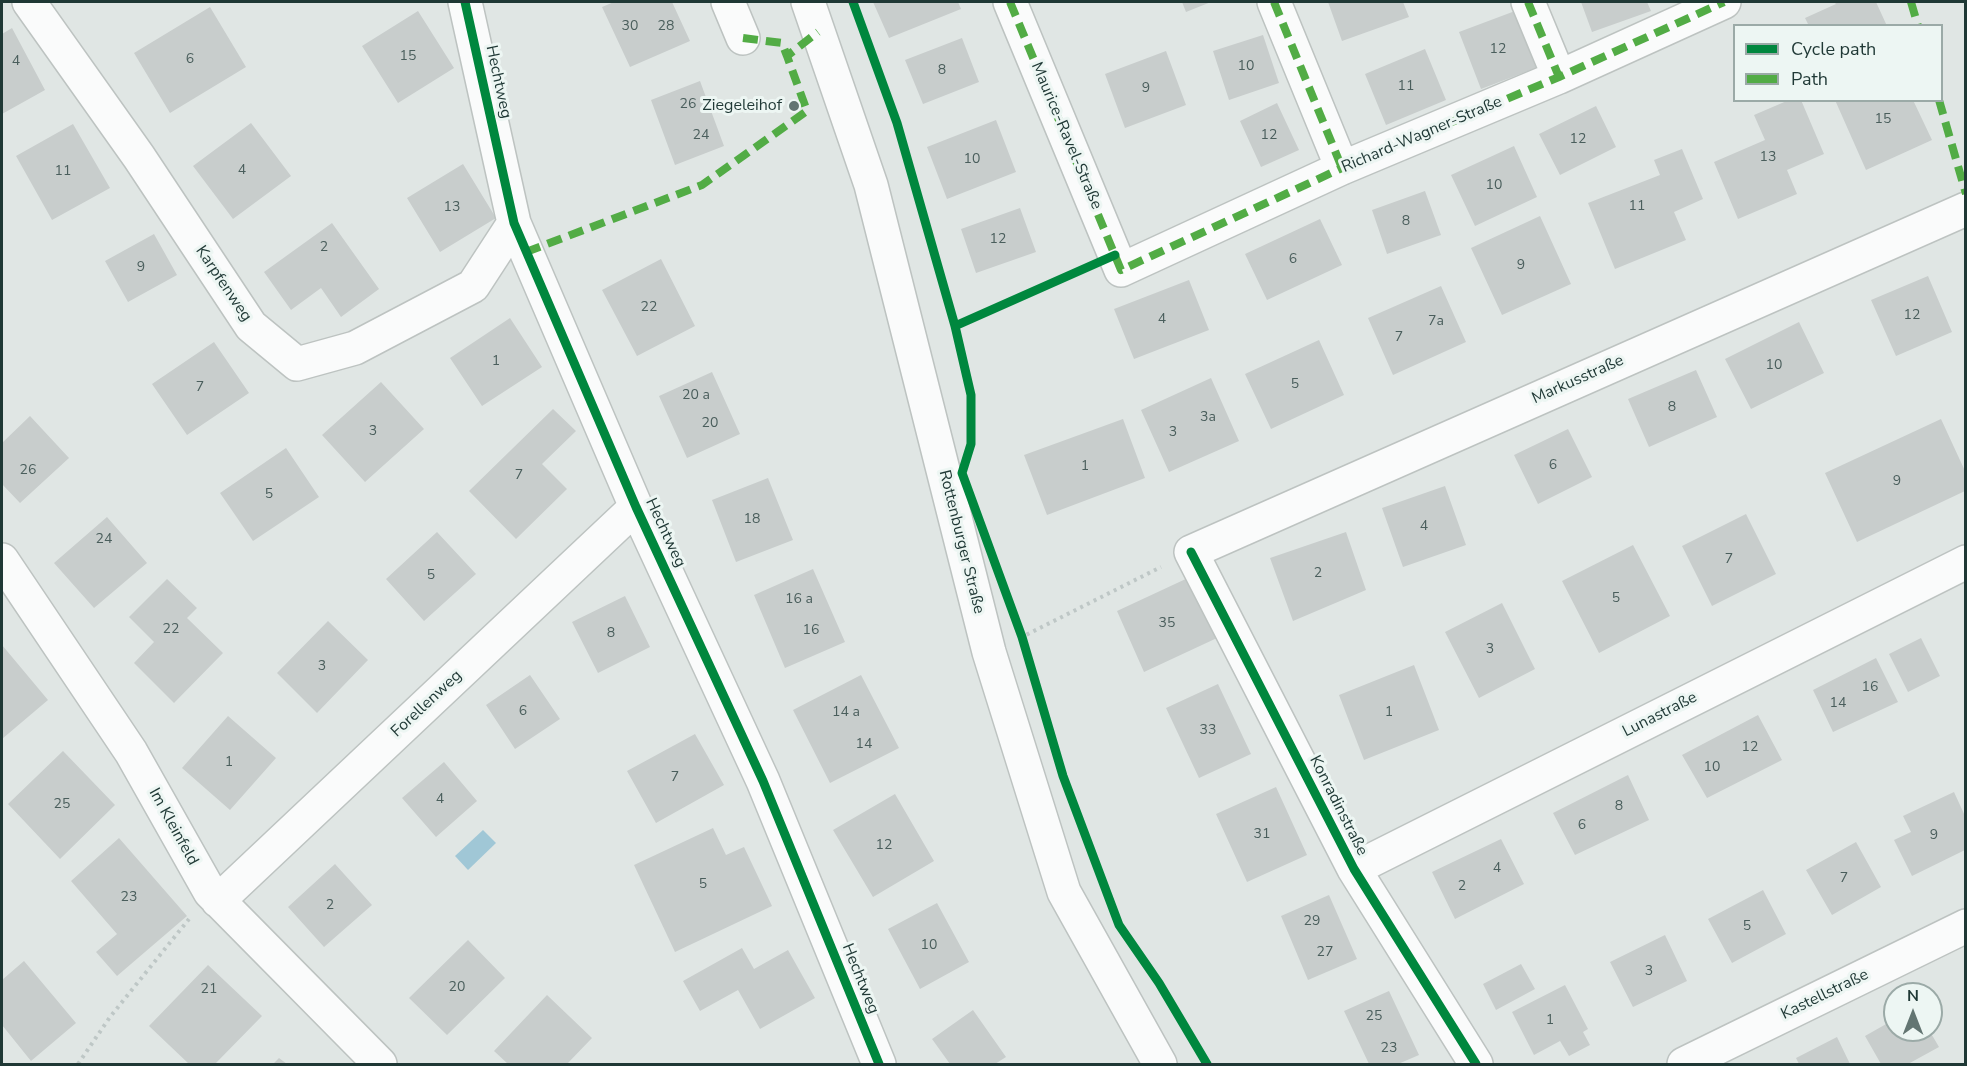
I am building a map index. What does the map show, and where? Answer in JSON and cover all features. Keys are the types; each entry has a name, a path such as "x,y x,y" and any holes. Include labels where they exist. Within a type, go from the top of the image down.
{"street":[{"name":"Karpfenweg","path":"29,2 140,157 252,326 297,364 355,348 473,286 514,223"},
{"name":"Hechtweg","path":"465,2 514,223 636,507 762,781 879,1065"},
{"path":"728,2 743,38"},
{"name":"Rottenburger Straße","path":"808,2 871,185 989,652 1064,892 1160,1065"},
{"name":"Maurice-Ravel-Straße","path":"1010,2 1121,270"},
{"path":"1274,2 1341,168"},
{"path":"1528,2 1559,77"},
{"name":"Richard-Wagner-Straße","path":"1121,270 1341,168 1559,77 1724,2"},
{"name":"Markusstraße","path":"1191,552 1965,209"},
{"name":"Forellenweg","path":"214,897 636,507"},
{"name":"Konradinstraße","path":"1191,552 1354,869 1476,1065"},
{"name":"Im Kleinfeld","path":"2,560 131,752 214,897 380,1065"},
{"name":"Lunastraße","path":"1354,869 1965,562"},
{"name":"Kastellstraße","path":"1684,1065 1965,926"}],"path":[{"path":"989,652 1191,552"},
{"path":"1018,626 1025,648"},
{"path":"78,1065 110,1017 214,897"}],"water":[{"path":"483,830 496,843 468,870 455,856"}],"building":[{"path":"614,2 672,2 690,41 630,67 602,7"},
{"path":"873,2 958,2 961,9 889,38"},
{"path":"1182,2 1211,2 1186,12"},
{"path":"1328,2 1403,2 1409,17 1342,41"},
{"path":"1581,2 1647,2 1651,11 1592,32"},
{"path":"1834,2 1876,2 1886,24 1808,24 1805,18 1836,4"},
{"path":"210,7 246,67 170,113 134,53"},
{"path":"418,11 454,68 398,103 362,46"},
{"path":"1515,11 1536,68 1481,89 1459,32"},
{"path":"12,28 45,90 2,114 2,34"},
{"path":"1263,35 1279,83 1229,100 1213,51"},
{"path":"962,38 979,82 923,104 905,60"},
{"path":"1425,49 1446,100 1386,125 1365,74"},
{"path":"1166,51 1186,105 1125,128 1105,74"},
{"path":"700,81 724,146 675,165 651,100"},
{"path":"1784,102 1802,102 1824,154 1787,170 1797,194 1738,219 1714,162 1765,140 1754,115"},
{"path":"1836,102 1914,102 1932,140 1866,170"},
{"path":"1277,103 1299,150 1261,167 1240,121"},
{"path":"1596,106 1616,147 1560,175 1539,134"},
{"path":"996,120 1016,172 947,199 927,147"},
{"path":"251,123 291,176 233,219 193,166"},
{"path":"73,124 110,188 52,220 16,156"},
{"path":"1514,146 1537,197 1475,226 1451,175"},
{"path":"1682,149 1703,199 1674,212 1686,240 1615,269 1588,203 1660,175 1654,160"},
{"path":"463,164 496,218 440,252 407,198"},
{"path":"1425,191 1441,235 1387,254 1372,210"},
{"path":"1020,208 1036,252 976,273 961,229"},
{"path":"1540,216 1571,284 1502,315 1471,248"},
{"path":"1320,219 1342,265 1267,300 1245,254"},
{"path":"332,223 379,289 341,317 321,288 291,310 264,272"},
{"path":"154,234 177,275 128,302 105,261"},
{"path":"661,259 695,326 637,356 602,290"},
{"path":"1928,276 1952,332 1896,356 1871,300"},
{"path":"1189,280 1209,330 1134,359 1114,309"},
{"path":"1441,286 1466,342 1393,375 1368,318"},
{"path":"510,318 542,367 482,406 450,358"},
{"path":"1799,322 1824,373 1751,409 1725,359"},
{"path":"1319,340 1344,395 1271,429 1245,374"},
{"path":"214,342 249,393 187,435 152,384"},
{"path":"1696,370 1717,417 1649,447 1628,399"},
{"path":"712,372 740,434 687,458 659,396"},
{"path":"1211,378 1239,441 1169,472 1141,410"},
{"path":"381,382 424,429 365,482 322,435"},
{"path":"553,409 576,431 542,464 567,489 516,539 469,491"},
{"path":"30,416 69,458 20,503 2,484 2,443"},
{"path":"1123,419 1145,478 1047,515 1024,455"},
{"path":"1941,419 1965,471 1965,491 1857,542 1825,473"},
{"path":"1568,429 1592,477 1538,504 1514,455"},
{"path":"286,448 319,497 253,541 220,493"},
{"path":"768,478 793,540 736,562 712,500"},
{"path":"1445,486 1466,545 1403,567 1382,508"},
{"path":"1746,514 1776,574 1712,606 1682,546"},
{"path":"107,517 147,563 94,608 54,563"},
{"path":"437,532 476,574 424,621 386,579"},
{"path":"1346,532 1366,590 1293,621 1270,558"},
{"path":"1633,545 1670,616 1599,653 1562,581"},
{"path":"813,569 845,642 785,668 754,595"},
{"path":"1190,577 1217,638 1144,672 1117,611"},
{"path":"167,579 197,608 187,618 223,653 174,703 134,663 154,642 129,617"},
{"path":"625,596 650,647 598,673 572,622"},
{"path":"1502,603 1535,669 1479,698 1445,632"},
{"path":"328,621 368,660 317,713 277,673"},
{"path":"1921,638 1940,676 1908,692 1889,654"},
{"path":"2,645 48,700 2,739"},
{"path":"1876,658 1898,702 1833,732 1813,690"},
{"path":"1414,665 1439,730 1364,760 1339,695"},
{"path":"530,675 560,719 515,749 486,705"},
{"path":"861,675 899,748 830,783 793,710"},
{"path":"1218,684 1251,754 1199,778 1166,708"},
{"path":"1758,715 1782,760 1707,798 1682,755"},
{"path":"228,716 276,758 230,810 182,768"},
{"path":"695,734 724,785 656,823 627,771"},
{"path":"63,751 115,805 60,859 8,804"},
{"path":"444,762 477,801 436,837 402,798"},
{"path":"1628,775 1649,820 1575,855 1553,813"},
{"path":"1276,787 1307,855 1247,882 1216,814"},
{"path":"1954,792 1965,816 1965,850 1912,876 1894,840 1911,832 1903,816"},
{"path":"895,794 934,861 873,897 833,830"},
{"path":"713,828 726,855 744,847 772,906 675,952 634,865"},
{"path":"119,838 187,916 117,976 96,952 117,934 71,881"},
{"path":"1501,839 1524,884 1455,919 1432,872"},
{"path":"1856,842 1881,887 1832,915 1806,870"},
{"path":"335,864 372,905 324,947 288,907"},
{"path":"1763,890 1786,934 1732,963 1708,919"},
{"path":"1329,895 1357,959 1308,980 1281,916"},
{"path":"937,903 969,962 920,989 888,929"},
{"path":"1665,935 1687,981 1633,1007 1610,962"},
{"path":"468,940 505,978 447,1035 409,998"},
{"path":"742,948 754,969 788,950 815,998 760,1029 738,990 700,1011 683,981"},
{"path":"24,961 76,1023 31,1061 2,1025 2,980"},
{"path":"1521,964 1535,989 1496,1010 1483,984"},
{"path":"208,965 262,1016 215,1064 189,1064 149,1026"},
{"path":"1565,985 1588,1029 1583,1032 1590,1045 1569,1056 1560,1041 1534,1055 1512,1012"},
{"path":"1389,991 1419,1055 1398,1064 1369,1064 1344,1011"},
{"path":"547,995 592,1038 567,1064 508,1064 494,1051"},
{"path":"973,1010 1006,1057 995,1064 950,1064 932,1039"},
{"path":"1883,1026 1883,1042 1936,1042 1939,1047 1908,1064 1881,1064 1865,1036"},
{"path":"1837,1037 1850,1064 1799,1064 1796,1058"},
{"path":"279,1058 287,1064 273,1064"}],"marked path":[{"path":"1010,2 1121,270 1342,168 1559,77 1724,2"},
{"path":"1274,2 1342,168"},
{"path":"1528,2 1559,77"},
{"path":"1911,2 1917,24"},
{"path":"526,252 702,185 807,111 787,56 818,32"},
{"path":"743,38 782,43 787,56"},
{"path":"1940,102 1966,194"}],"cycle path":[{"path":"465,2 514,223 636,507 763,781 879,1064"},
{"path":"853,2 897,123 955,326 971,395 971,444 962,473 1022,637 1063,776 1119,925 1159,983 1207,1064"},
{"path":"955,326 1115,255"},
{"path":"1191,552 1354,869 1476,1064"}],"place":[{"name":"Ziegeleihof","path":"794,106"}]}
